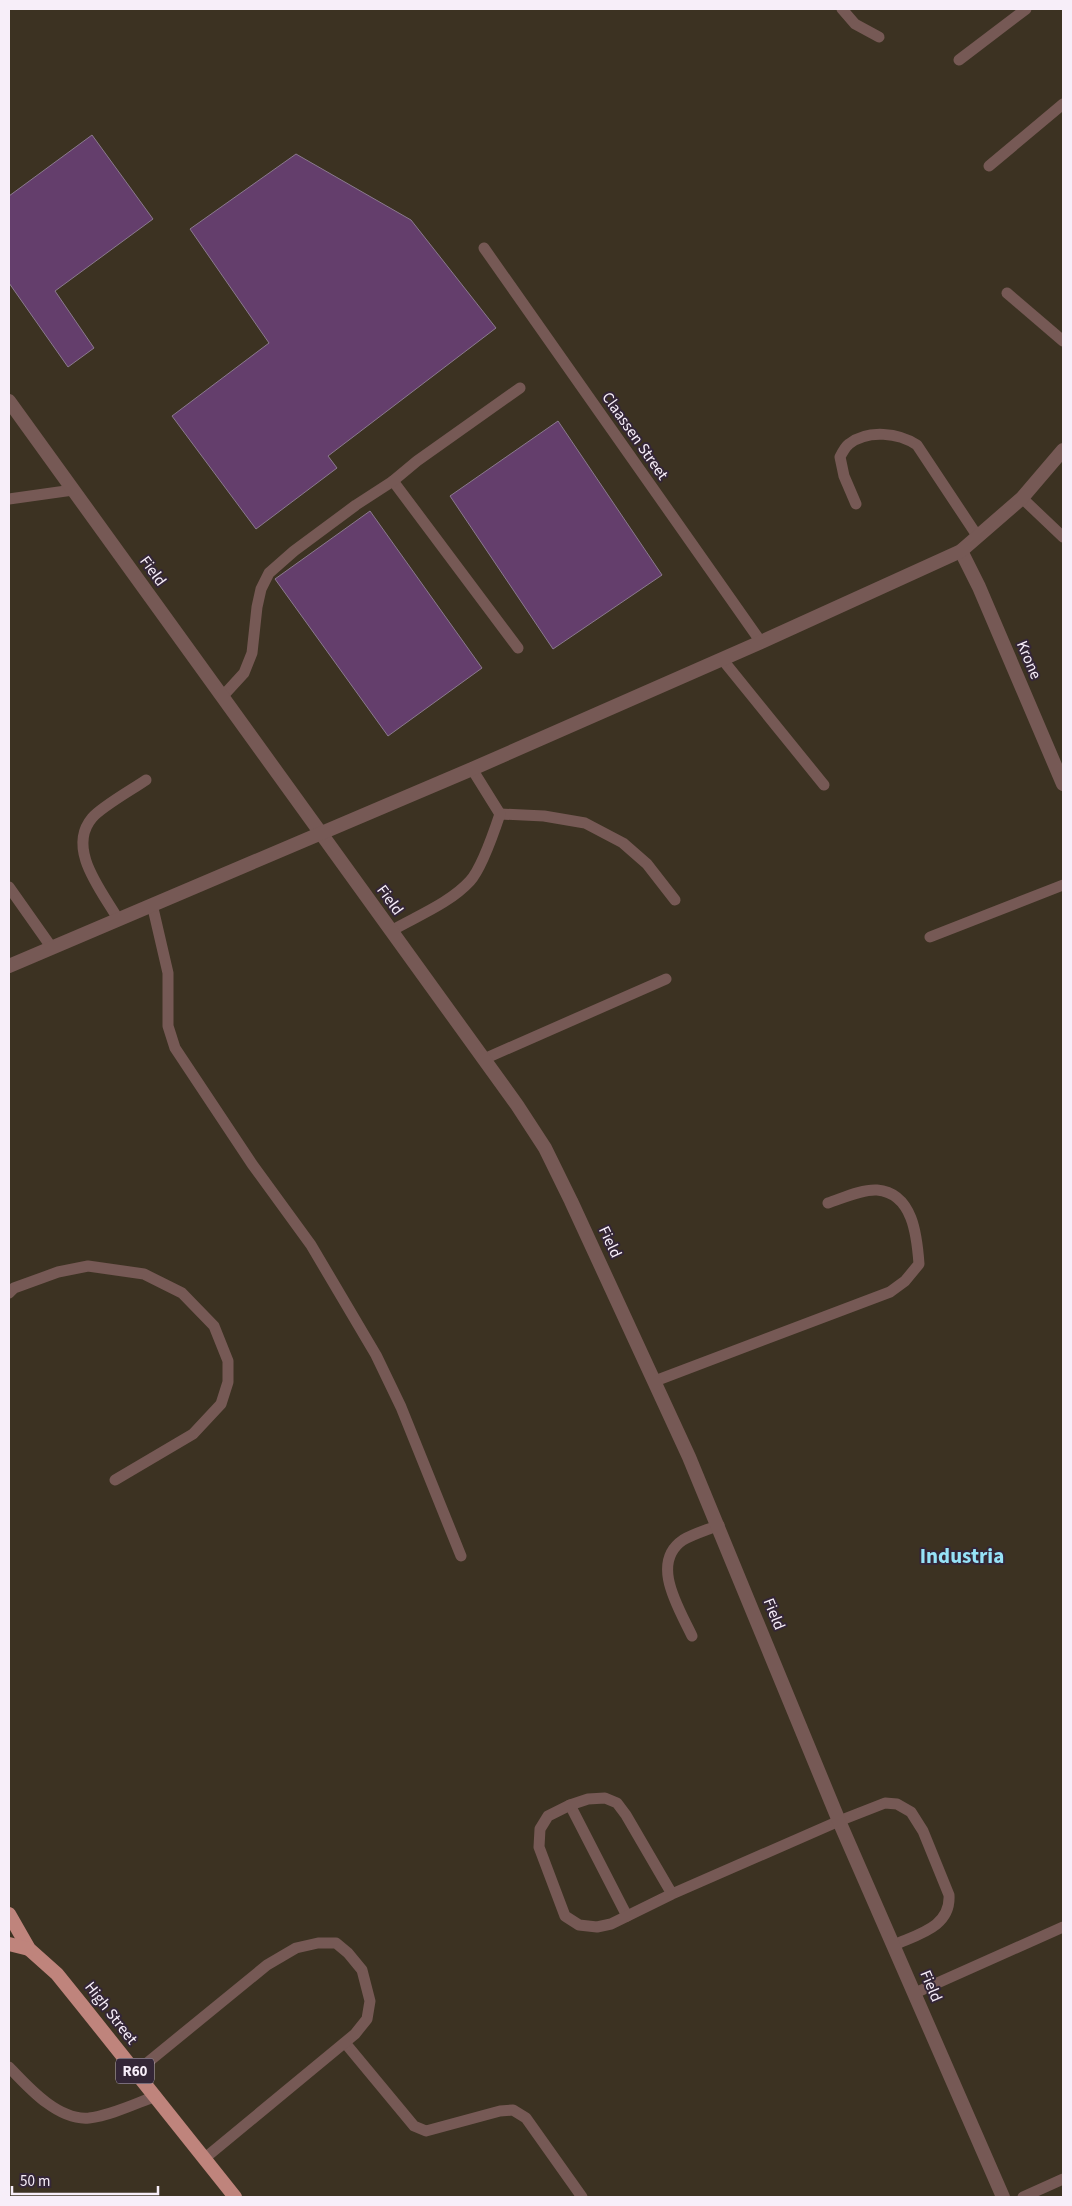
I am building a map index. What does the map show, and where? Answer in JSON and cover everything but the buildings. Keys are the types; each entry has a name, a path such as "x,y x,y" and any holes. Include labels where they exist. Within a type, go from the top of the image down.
{"main road":[{"name":"High Street","path":"9,1914 29,1949 57,1974 235,2197"},
{"name":"High Street","path":"9,1944 29,1949"}],"street":[{"name":"Field","path":"9,401 518,1105 545,1148 655,1381 719,1525 839,1821 1004,2197"},
{"path":"9,966 320,832 472,769 961,551 1022,498 1063,450"},
{"name":"Krone","path":"961,551 979,587 1063,784"}],"lane":[{"path":"842,9 856,24 879,37"},
{"path":"960,60 1026,9"},
{"path":"989,166 1063,104"},
{"name":"Claassen Street","path":"484,248 760,642"},
{"path":"1007,293 1063,341"},
{"path":"222,697 244,673 252,653 257,607 261,589 269,573 294,551 348,511 393,481 417,461 520,388"},
{"path":"856,504 844,476 840,457 849,444 867,436 890,435 907,438 917,445 978,537"},
{"path":"393,481 518,648"},
{"path":"9,499 73,490"},
{"path":"1022,498 1063,537"},
{"path":"722,659 824,785"},
{"path":"472,769 500,814"},
{"path":"118,919 84,857 82,842 85,830 93,817 146,780"},
{"path":"500,814 544,816 585,823 624,843 647,864 675,900"},
{"path":"391,931 456,893 472,880 489,845 500,814"},
{"path":"930,938 1063,885"},
{"path":"9,887 52,948"},
{"path":"152,904 168,973 168,1026 175,1048 252,1164 311,1245 376,1355 401,1407 461,1556"},
{"path":"484,1059 666,979"},
{"path":"655,1381 847,1310 890,1292 905,1281 919,1264 917,1235 905,1205 892,1194 876,1190 860,1192 828,1203"},
{"path":"9,1293 14,1288 58,1272 88,1266 144,1274 182,1293 214,1326 228,1361 228,1382 221,1404 192,1434 115,1480"},
{"path":"692,1636 668,1580 668,1566 671,1553 682,1541 719,1525"},
{"path":"672,1894 626,1814 617,1803 605,1798 570,1805 548,1816 540,1830 539,1847 565,1916 579,1926 597,1927 611,1924 672,1894 839,1821 885,1803 897,1804 911,1812 924,1830 949,1894 949,1906 944,1918 931,1928 894,1945"},
{"path":"570,1805 627,1916"},
{"path":"915,1993 1063,1927"},
{"path":"136,2072 267,1964 296,1948 318,1943 336,1944 348,1953 362,1970 370,2001 366,2019 346,2044 205,2158"},
{"path":"346,2044 414,2126 426,2131 513,2110 526,2118 582,2197"},
{"path":"9,2067 35,2094 65,2114 86,2118 109,2114 156,2096"},
{"path":"1023,2197 1063,2179"}],"shaded area":[{"path":"9,9 1063,9 1063,2197 9,2197"}],"district":[{"name":"Industria","path":"962,1556"}]}
